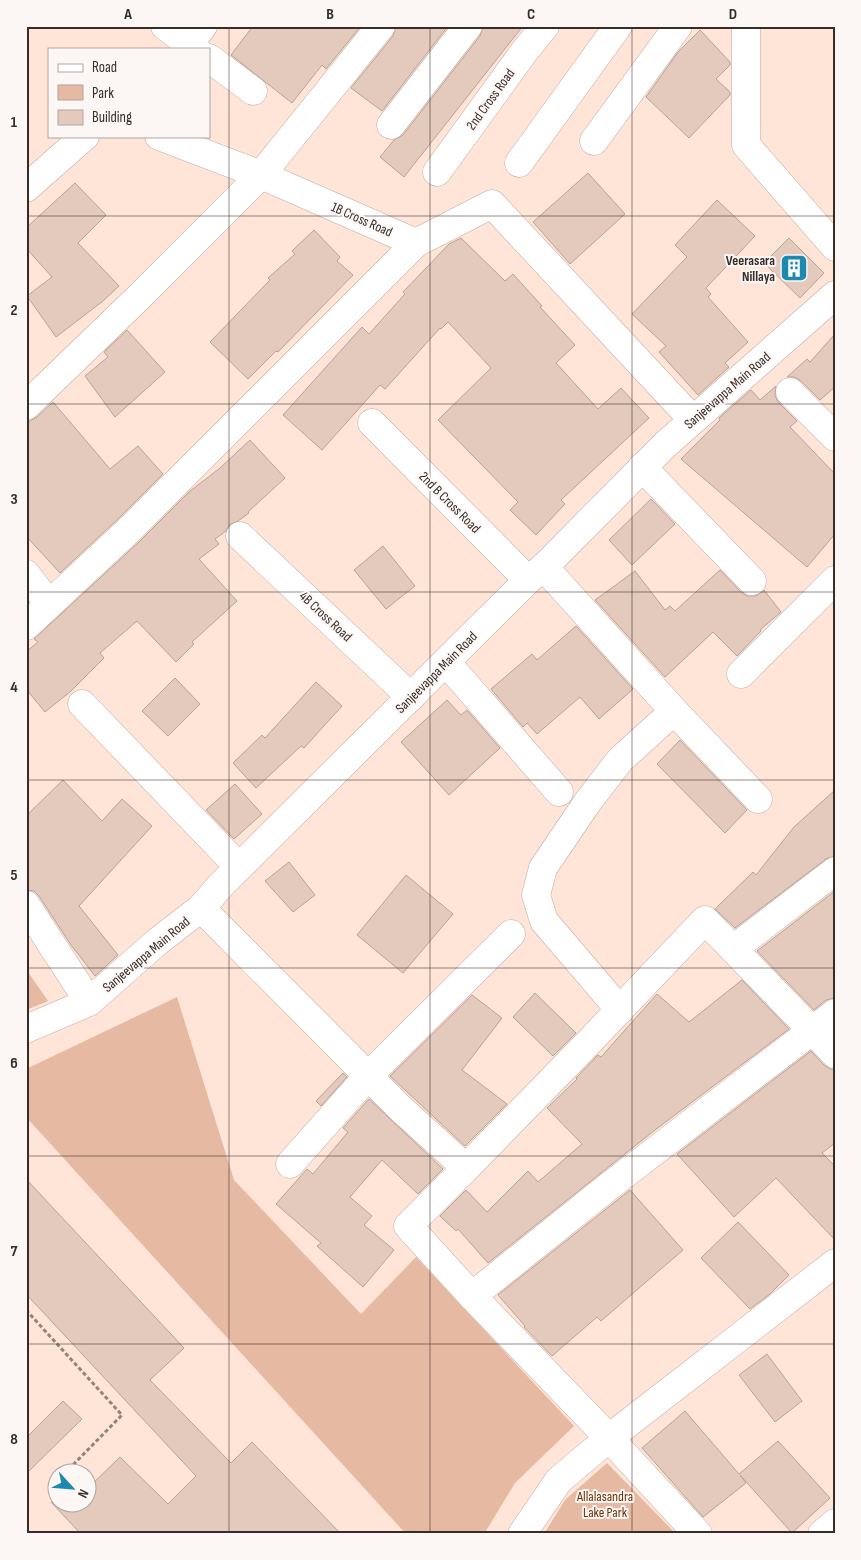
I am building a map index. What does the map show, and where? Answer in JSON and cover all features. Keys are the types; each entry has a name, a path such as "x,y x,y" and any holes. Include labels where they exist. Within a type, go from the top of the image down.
{"street":[{"path":"165,26 199,44"},
{"path":"26,406 140,296 261,174 381,26"},
{"path":"391,125 468,26"},
{"name":"2nd Cross Road","path":"437,172 545,26"},
{"path":"519,163 618,26"},
{"path":"594,141 678,26"},
{"path":"746,26 746,145 835,247"},
{"path":"210,54 253,91"},
{"path":"26,188 83,138"},
{"name":"1B Cross Road","path":"164,138 261,174 416,243"},
{"path":"26,626 136,523 416,243 492,204 694,420"},
{"name":"Sanjeevappa Main Road","path":"26,1029 89,1002 157,942 201,908 239,867 642,467 835,295"},
{"path":"790,392 835,437"},
{"name":"2nd B Cross Road","path":"372,423 536,574 674,711 758,799"},
{"path":"642,467 752,581"},
{"name":"4B Cross Road","path":"240,536 411,697"},
{"path":"26,574 49,604"},
{"path":"741,674 835,580"},
{"path":"446,662 559,792"},
{"path":"82,704 239,867"},
{"path":"620,1010 544,921 536,895 543,868 587,803 620,760 674,711"},
{"path":"734,950 835,871"},
{"path":"26,905 89,1002"},
{"path":"201,908 400,1108 466,1168"},
{"path":"698,1534 408,1226 620,1010 705,920 835,1054"},
{"path":"290,1164 368,1076 511,934"},
{"path":"472,1296 608,1187 835,1013"},
{"path":"522,1534 559,1480 609,1438 835,1263"},
{"path":"822,1534 835,1523"}],"path":[{"path":"26,1310 122,1415 76,1462"}],"green space":[{"path":"26,969 48,1001 26,1010"},
{"path":"177,997 234,1180 361,1314 416,1257 574,1426 515,1483 484,1534 406,1534 26,1117 26,1069"},
{"name":"Allalasandra Lake Park","path":"607,1463 676,1534 544,1534 565,1500"}],"building":[{"path":"253,26 361,26 326,69 322,65 292,103 231,55"},
{"path":"396,26 448,26 382,111 351,88 393,36"},
{"path":"483,26 523,26 404,177 380,157 394,140 403,135 480,36"},
{"path":"700,30 730,62 730,65 716,79 730,92 730,95 689,138 646,97 678,52"},
{"path":"588,173 625,214 570,264 533,222"},
{"path":"75,183 106,215 78,243 119,286 103,301 56,337 27,296 52,277 26,248 26,228"},
{"path":"717,200 755,236 706,288 711,294 708,297 748,342 725,363 729,367 698,395 659,352 666,346 632,314 687,257 675,245"},
{"path":"314,230 340,257 337,261 353,275 278,352 276,351 248,379 210,342 270,280 268,278 295,254 292,251"},
{"path":"461,238 505,281 513,274 575,345 556,363 598,409 621,388 649,418 561,500 565,504 536,535 510,510 518,502 438,420 491,368 448,322 440,328 385,389 380,385 322,450 283,415 362,327 369,334 405,294 403,292 449,244"},
{"name":"Veerasara Nillaya","path":"789,238 824,273 800,298 764,263"},
{"path":"127,330 165,372 115,417 85,376 108,357 104,352"},
{"path":"835,334 835,387 820,400 801,381 794,377 787,377 807,359 810,362"},
{"path":"776,386 775,396 779,403 797,421 790,427 835,474 835,534 807,567 681,459 720,420 719,418 751,390 760,400"},
{"path":"53,402 110,469 138,446 163,474 60,573 26,536 26,421 37,417"},
{"path":"250,440 285,478 249,513 229,525 226,531 215,539 219,544 199,559 237,601 192,642 194,644 176,662 137,621 100,653 104,658 71,691 45,712 26,689 26,652 38,642 34,639 140,541 189,492 220,468"},
{"path":"651,499 675,524 632,565 609,540"},
{"path":"383,546 415,586 386,609 354,570"},
{"path":"720,570 747,596 756,596 764,590 781,612 760,630 737,656 713,632 665,677 595,600 635,571 665,610 670,606 675,611"},
{"path":"576,626 633,689 599,719 580,697 537,734 527,723 523,727 491,689 532,654 537,660"},
{"path":"175,678 200,704 168,736 142,711"},
{"path":"316,682 342,706 304,748 301,746 256,788 233,763 262,735 265,738"},
{"path":"447,700 461,715 467,710 500,748 449,795 401,742"},
{"path":"680,740 747,810 725,833 657,764"},
{"path":"63,780 102,821 122,799 152,826 79,906 118,955 95,976 71,945 39,896 34,891 26,890 26,816"},
{"path":"235,784 262,814 234,839 206,810"},
{"path":"835,790 835,856 826,859 735,928 715,909 753,872 756,875 794,827"},
{"path":"289,862 315,895 293,912 265,881"},
{"path":"406,875 453,914 403,973 357,935"},
{"path":"835,891 835,998 826,1000 814,1010 757,951"},
{"path":"742,980 789,1029 655,1130 488,1263 458,1229 456,1231 440,1216 466,1190 487,1212 528,1171 538,1182 582,1144 547,1108 577,1079 598,1055 601,1057 657,994 689,1022"},
{"path":"535,993 576,1033 553,1056 513,1017"},
{"path":"472,995 502,1018 462,1070 507,1104 465,1146 390,1076"},
{"path":"811,1051 824,1065 830,1069 835,1069 835,1143 822,1153 835,1166 835,1240 776,1178 734,1217 677,1154"},
{"path":"343,1073 347,1077 321,1106 316,1101"},
{"path":"369,1099 443,1169 418,1194 382,1160 350,1197 372,1216 364,1225 394,1250 363,1287 317,1246 321,1243 276,1204 307,1169 313,1174 348,1132 343,1128"},
{"path":"26,1179 184,1348 150,1380 231,1463 252,1442 341,1534 81,1534 60,1512 98,1512 98,1478 120,1457 168,1504 196,1476 26,1294"},
{"path":"630,1190 683,1250 601,1321 597,1317 552,1356 524,1327 498,1295"},
{"path":"738,1222 789,1275 770,1294 750,1309 701,1258"},
{"path":"767,1354 802,1401 775,1422 739,1375"},
{"path":"63,1401 82,1419 26,1474 26,1438"},
{"path":"685,1411 739,1474 778,1441 830,1498 792,1533 740,1475 746,1483 703,1517 642,1448"}],"place":[{"name":"Veerasara Nillaya","path":"794,268"}]}
